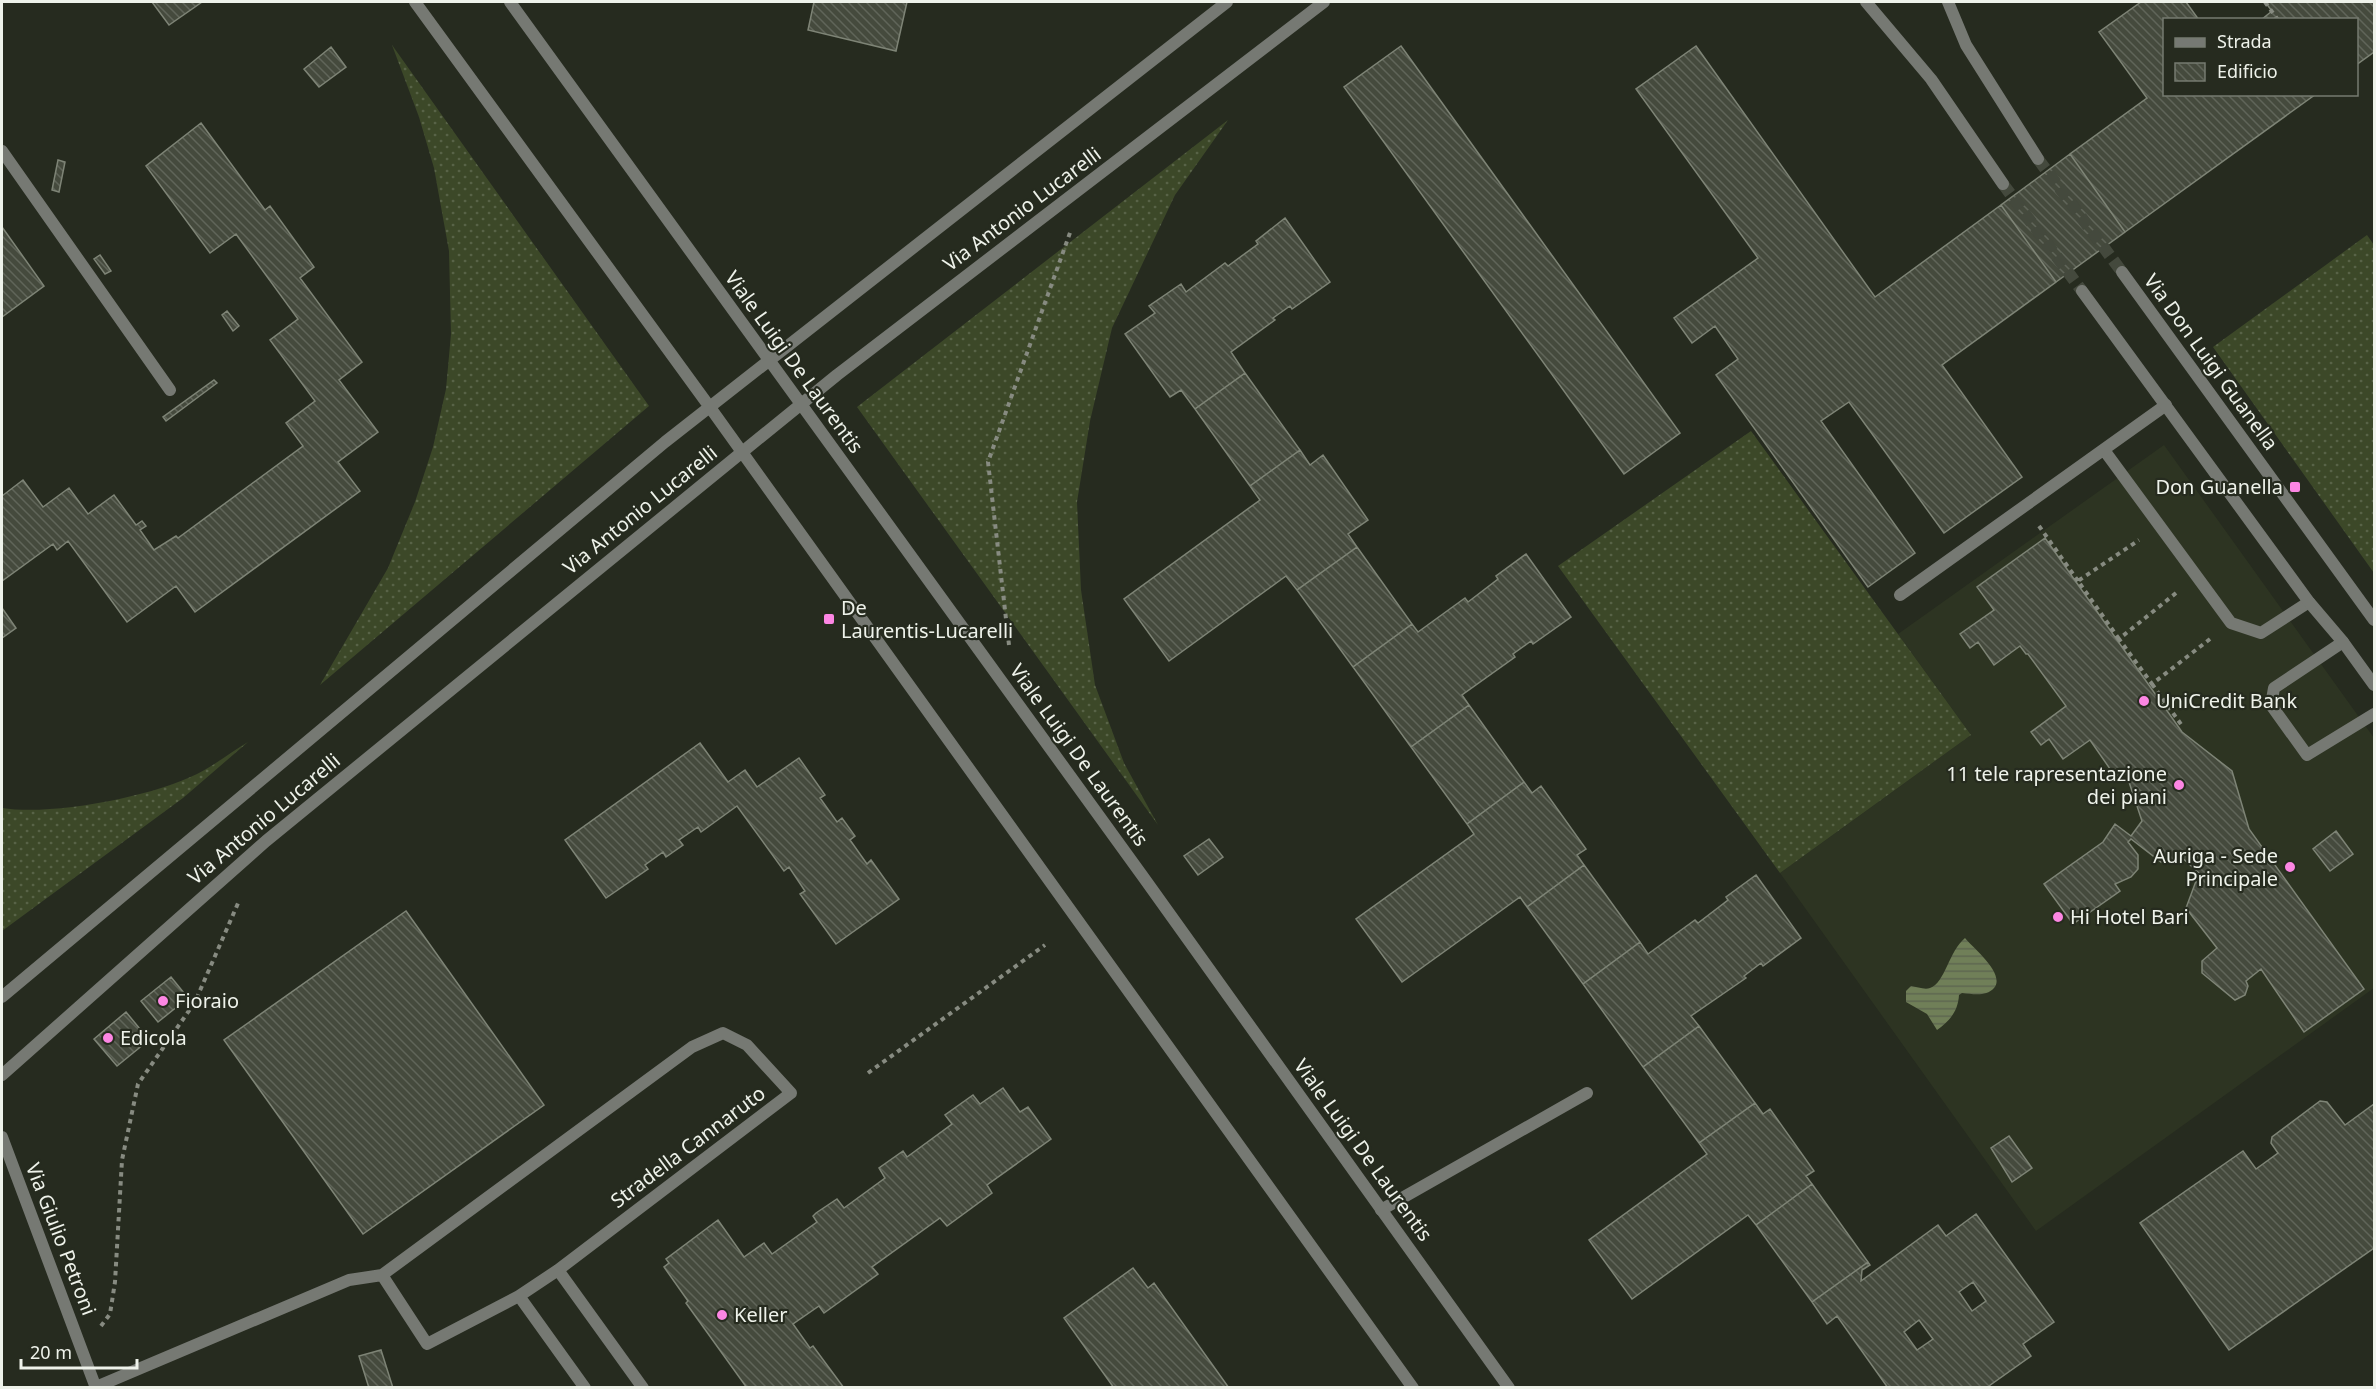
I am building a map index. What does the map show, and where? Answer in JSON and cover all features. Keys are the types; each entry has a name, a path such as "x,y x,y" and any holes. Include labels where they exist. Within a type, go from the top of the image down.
{"street":[{"path":"415,2 709,406 1413,1388"},
{"name":"Viale Luigi De Laurentis","path":"510,2 1509,1388"},
{"name":"Via Antonio Lucarelli","path":"2,997 709,406 1227,2"},
{"name":"Via Antonio Lucarelli","path":"2,1075 266,841 801,404 1324,2"},
{"path":"1868,2 1931,79 2003,184"},
{"path":"1947,2 1966,45 2038,159"},
{"path":"2,151 170,390"},
{"name":"Via Don Luigi Guanella","path":"2122,272 2374,620"},
{"path":"2082,291 2309,602 2343,642 2374,685"},
{"path":"1900,595 2166,405"},
{"path":"2104,450 2231,622 2260,633 2309,602"},
{"path":"2343,642 2274,688 2271,705 2307,755 2374,714"},
{"name":"Stradella Cannaruto","path":"96,1387 349,1280 382,1275 692,1047 723,1033 747,1044 791,1093 558,1270 519,1296 427,1344 382,1275"},
{"path":"1381,1210 1587,1093"},
{"name":"Via Giulio Petroni","path":"2,1137 96,1387"},
{"path":"558,1270 643,1388"},
{"path":"519,1296 585,1388"}],"path":[{"path":"2265,2 2277,18"},
{"path":"1011,657 988,462 1072,227"},
{"path":"2025,507 2183,727"},
{"path":"2078,581 2160,526"},
{"path":"2118,639 2198,576"},
{"path":"2152,684 2231,622"},
{"path":"82,1350 110,1314 115,1282 122,1160 138,1084 195,1002 242,894"},
{"path":"868,1073 1045,945"}],"shaded area":[{"path":"392,45 649,406 320,685 388,568 415,502 433,447 446,389 451,334 449,251 434,168 419,117"},
{"path":"1228,120 1175,195 1112,328 1090,421 1077,502 1081,590 1095,685 1124,763 1158,825 857,407"},
{"path":"2367,235 2374,245 2374,573 2213,347"},
{"path":"1751,431 1971,735 1780,873 1558,566"},
{"path":"2164,445 2374,738 2374,988 2036,1231 1780,873 1971,735 1898,634"},
{"path":"248,742 183,798 2,931 2,808 23,810 74,807 128,797 197,774"},
{"path":"1965,938 1992,969 1997,982 1994,988 1987,993 1959,995 1952,1015 1937,1030 1927,1014 1906,1002 1906,991 1911,986 1926,989 1935,985"}],"building":[{"path":"152,2 202,2 169,25"},
{"path":"814,2 907,2 896,51 808,30"},
{"path":"2141,2 2186,2 2198,18 2163,18 2163,96 2313,96 2125,232 2070,154 2147,98 2099,32"},
{"path":"2265,2 2374,2 2374,52 2358,64 2358,18 2263,18 2272,11"},
{"path":"1401,46 1680,433 1624,474 1344,87"},
{"path":"1696,46 1875,297 2001,205 2056,282 1942,365 2022,477 1944,533 1849,402 1821,421 1915,553 1868,587 1716,375 1738,359 1715,326 1692,343 1674,318 1758,258 1636,89"},
{"path":"331,47 346,67 319,87 304,69"},
{"path":"201,123 265,210 270,206 314,267 300,278 362,362 339,380 378,432 338,462 360,491 195,612 176,586 127,622 68,541 57,550 53,544 2,581 2,496 23,480 43,507 69,488 88,514 114,495 136,525 142,521 146,526 140,530 154,550 176,536 178,538 303,446 286,423 315,401 270,340 298,319 236,234 210,253 146,166"},
{"path":"2070,154 2125,232 2056,282 2001,205"},
{"path":"58,160 65,162 59,192 52,190"},
{"path":"1285,218 1330,282 1292,309 1290,306 1273,318 1275,320 1231,352 1245,373 1195,409 1181,390 1170,397 1125,334 1155,313 1149,306 1181,284 1186,292 1225,263 1228,266 1258,244 1256,241"},
{"path":"2,227 44,286 2,317"},
{"path":"100,255 111,271 105,274 94,259"},
{"path":"227,311 239,326 233,331 222,315"},
{"path":"1245,373 1300,450 1250,486 1195,409"},
{"path":"214,380 217,383 166,421 163,417"},
{"path":"1300,450 1310,465 1323,455 1368,520 1348,534 1357,547 1297,590 1286,576 1169,661 1124,599 1260,500 1250,486"},
{"path":"2045,538 2182,732 2232,771 2249,829 2364,989 2304,1032 2261,969 2246,981 2248,986 2245,995 2235,1000 2202,973 2202,961 2217,948 2186,908 2199,873 2179,855 2172,863 2164,856 2161,862 2131,839 2128,842 2138,855 2138,869 2131,877 2115,884 2120,891 2073,924 2044,884 2103,842 2115,824 2131,836 2142,821 2126,773 2117,779 2090,740 2063,759 2049,739 2041,745 2031,732 2066,706 2028,654 2020,646 1994,665 1978,642 1970,648 1960,634 1994,610 1977,587"},
{"path":"1357,547 1412,624 1353,667 1297,590"},
{"path":"1526,554 1571,617 1533,644 1531,641 1513,654 1515,657 1462,695 1469,705 1411,747 1353,667 1412,624 1418,632 1465,598 1468,602 1498,579 1496,576"},
{"path":"2,608 16,628 2,638"},
{"path":"1469,705 1524,782 1467,824 1411,747"},
{"path":"700,743 728,782 745,770 757,787 799,758 825,795 820,798 837,822 842,818 855,836 850,840 867,864 871,860 899,899 836,944 800,894 805,891 789,867 784,871 737,806 701,832 698,827 679,840 683,845 666,857 663,852 645,865 648,869 606,898 565,840"},
{"path":"1524,782 1532,793 1541,786 1586,849 1577,855 1584,865 1527,907 1520,897 1402,982 1356,919 1474,834 1467,824"},
{"path":"2336,831 2353,854 2330,871 2313,849"},
{"path":"1209,839 1223,857 1198,875 1184,856"},
{"path":"1584,865 1640,942 1583,984 1527,907"},
{"path":"1756,875 1801,938 1763,966 1761,963 1744,976 1746,978 1691,1016 1699,1026 1643,1067 1583,984 1640,942 1648,954 1695,920 1698,923 1728,900 1726,897"},
{"path":"406,911 544,1105 363,1234 224,1040"},
{"path":"171,977 188,998 158,1022 141,1001"},
{"path":"126,1012 149,1040 117,1066 94,1039"},
{"path":"1699,1026 1755,1103 1699,1143 1643,1067"},
{"path":"1003,1088 1020,1112 1028,1107 1051,1139 987,1185 992,1193 947,1226 940,1218 872,1267 878,1274 824,1313 819,1306 793,1324 810,1348 813,1346 844,1388 747,1388 686,1303 688,1301 664,1267 669,1263 666,1259 718,1220 744,1257 764,1243 772,1254 817,1222 813,1216 816,1213 837,1199 844,1208 885,1178 879,1168 903,1151 907,1157 952,1124 945,1115 973,1095 980,1104"},
{"path":"2320,1101 2327,1102 2345,1125 2374,1104 2374,1248 2229,1350 2140,1223 2243,1151 2256,1169 2278,1153 2271,1143 2272,1137"},
{"path":"1755,1103 1763,1114 1770,1109 1814,1171 1806,1176 1812,1184 1756,1225 1748,1215 1632,1299 1589,1240 1707,1154 1699,1143"},
{"path":"2009,1136 2032,1168 2012,1182 1991,1148"},
{"path":"1812,1184 1868,1262 1812,1302 1756,1225"},
{"path":"1976,1214 2054,1322 2023,1344 2031,1356 1986,1388 1888,1388 1837,1316 1827,1324 1812,1302 1868,1262 1870,1265 1862,1270 1861,1281 1938,1225 1946,1236","holes":["1973,1282 1986,1301 1972,1311 1959,1292","1919,1320 1933,1339 1917,1350 1904,1332"]},
{"path":"1133,1268 1148,1288 1154,1283 1229,1388 1114,1388 1064,1318"},
{"path":"381,1350 393,1388 369,1388 359,1356"}],"tunnel":[{"path":"2038,159 2122,272"},
{"path":"2003,184 2082,291"}],"place":[{"name":"Don Guanella","path":"2295,487"},
{"name":"De Laurentis-Lucarelli","path":"829,619"},
{"name":"UniCredit Bank","path":"2144,701"},
{"name":"11 tele rapresentazione dei piani","path":"2179,785"},
{"name":"Auriga - Sede Principale","path":"2290,867"},
{"name":"Hi Hotel Bari","path":"2058,917"},
{"name":"Fioraio","path":"163,1001"},
{"name":"Edicola","path":"108,1038"},
{"name":"Keller","path":"722,1315"}]}
